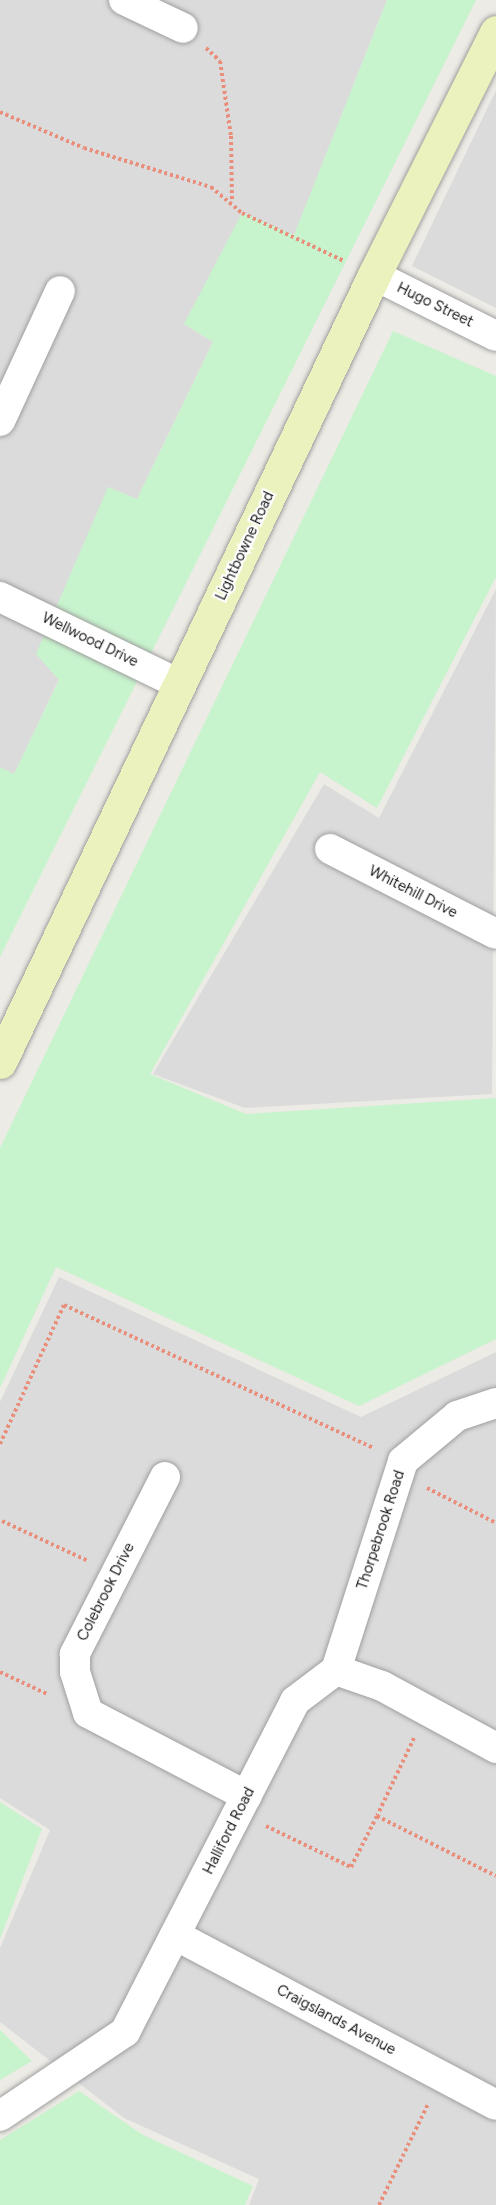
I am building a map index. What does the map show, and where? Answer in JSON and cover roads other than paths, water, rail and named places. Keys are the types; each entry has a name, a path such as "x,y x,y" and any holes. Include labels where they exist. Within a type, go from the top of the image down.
{"main road":[{"name":"Lightbowne Road","path":"0,1062 374,275 496,32"}],"street":[{"path":"124,0 183,28"},
{"name":"Hugo Street","path":"374,275 496,336"},
{"path":"0,421 60,291"},
{"name":"Wellwood Drive","path":"0,597 179,684"},
{"name":"Whitehill Drive","path":"330,849 496,934"},
{"name":"Thorpebrook Road","path":"336,1670 401,1468 457,1416 496,1403"},
{"name":"Colebrook Drive","path":"165,1477 75,1654 88,1713 243,1804"},
{"path":"336,1670 427,1710 496,1748"},
{"name":"Halliford Road","path":"0,2116 126,2032 295,1701 336,1670"},
{"name":"Craigslands Avenue","path":"175,1935 496,2105"}]}
